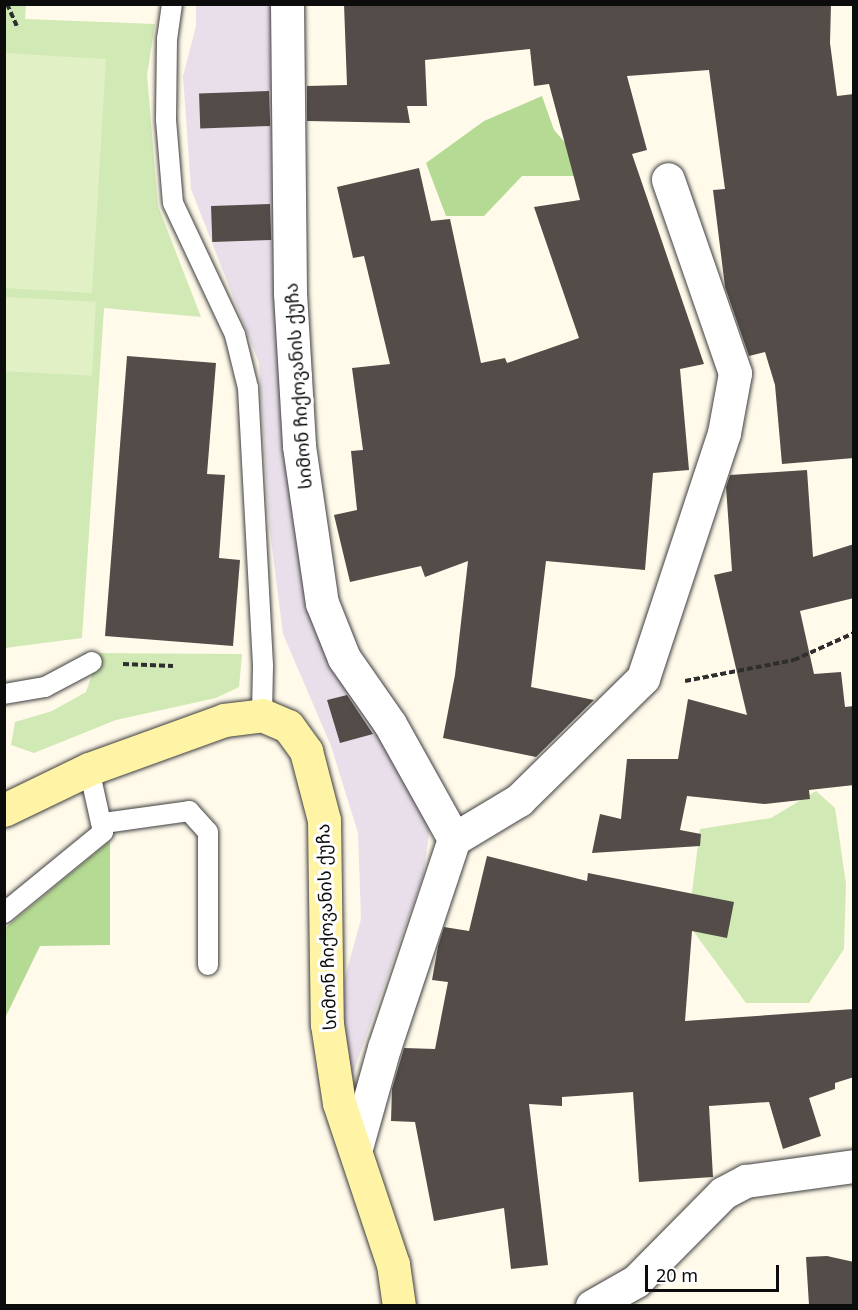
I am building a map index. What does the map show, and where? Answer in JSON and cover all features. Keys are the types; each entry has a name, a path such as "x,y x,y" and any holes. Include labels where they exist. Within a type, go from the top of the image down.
{"street":[{"name":"სიმონ ჩიქოვანის ქუჩა","path":"287,4 291,316 299,446 322,603 344,658 390,724 454,839"},
{"path":"356,1148 384,1048 454,839 519,800 643,678 724,433 735,373 668,179"},
{"name":"სიმონ ჩიქოვანის ქუჩა","path":"4,810 89,769 224,720 262,716 288,726 306,751 324,820 327,1024 339,1103 356,1148 393,1264 399,1305"},
{"path":"592,1305 634,1293 723,1193 746,1181 854,1166"}],"lane":[{"path":"172,4 167,38 166,120 173,202 235,334 248,388 263,666 262,716"},
{"path":"4,694 45,687 92,662"},
{"path":"4,913 99,836 104,823 89,769"},
{"path":"104,823 189,811 208,832 208,965"}],"path":[{"path":"7,4 17,26"},
{"path":"643,678 685,681 794,660 854,633"},
{"path":"92,662 173,666"}],"shaded area":[{"path":"196,5 276,5 314,622 430,828 423,876 351,1079 339,999 361,919 358,833 331,746 283,634 269,524 259,363 191,189 183,76 196,26"}],"green space":[{"path":"4,5 26,5 25,19 155,24 147,75 158,206 201,317 104,308 82,638 5,648"},
{"path":"4,53 106,59 92,293 5,288"},
{"path":"542,96 554,130 577,156 574,176 522,176 484,216 446,216 426,163 484,121"},
{"path":"5,297 96,302 92,376 4,371"},
{"path":"83,653 242,654 239,687 216,698 116,720 34,753 11,745 15,722 52,711 86,692 95,666"},
{"path":"816,791 835,808 846,884 844,949 809,1003 746,1003 688,924 700,829 771,818"},
{"path":"110,841 110,945 40,946 5,1018 5,928"}],"building":[{"path":"344,4 831,4 830,43 837,96 854,94 854,458 782,464 775,385 765,352 749,356 725,287 713,190 725,189 709,70 627,76 647,150 632,154 704,364 680,369 689,470 653,473 645,570 546,561 531,687 594,700 536,757 443,738 455,675 468,561 425,577 421,566 350,582 334,515 357,510 351,451 363,450 352,368 390,364 364,256 353,258 337,187 419,168 431,221 450,219 481,363 505,358 507,363 579,338 534,207 580,200 549,84 534,86 530,49 425,60 427,106 407,106 410,123 307,121 307,86 347,85"},
{"path":"269,91 270,126 200,128 199,93"},
{"path":"270,204 271,240 212,242 211,206"},
{"path":"127,356 216,363 207,474 225,475 219,558 240,560 233,646 105,636"},
{"path":"807,470 813,557 854,544 854,598 800,611 814,674 841,672 845,707 854,706 854,785 809,790 810,799 765,804 687,796 680,830 701,834 700,846 592,853 600,814 621,819 627,759 678,759 688,699 747,715 714,575 732,571 726,487 730,475"},
{"path":"347,695 373,734 340,743 327,700"},
{"path":"487,856 587,881 588,873 734,902 727,938 692,931 685,1021 854,1009 854,1077 835,1083 835,1089 809,1098 821,1136 783,1149 769,1102 709,1106 713,1177 639,1182 633,1092 562,1097 562,1106 529,1104 548,1265 511,1269 504,1208 434,1221 415,1122 391,1121 392,1089 404,1048 435,1049 448,982 432,980 438,946 444,927 469,931"},
{"path":"827,1256 854,1262 854,1305 809,1305 806,1257"}]}
